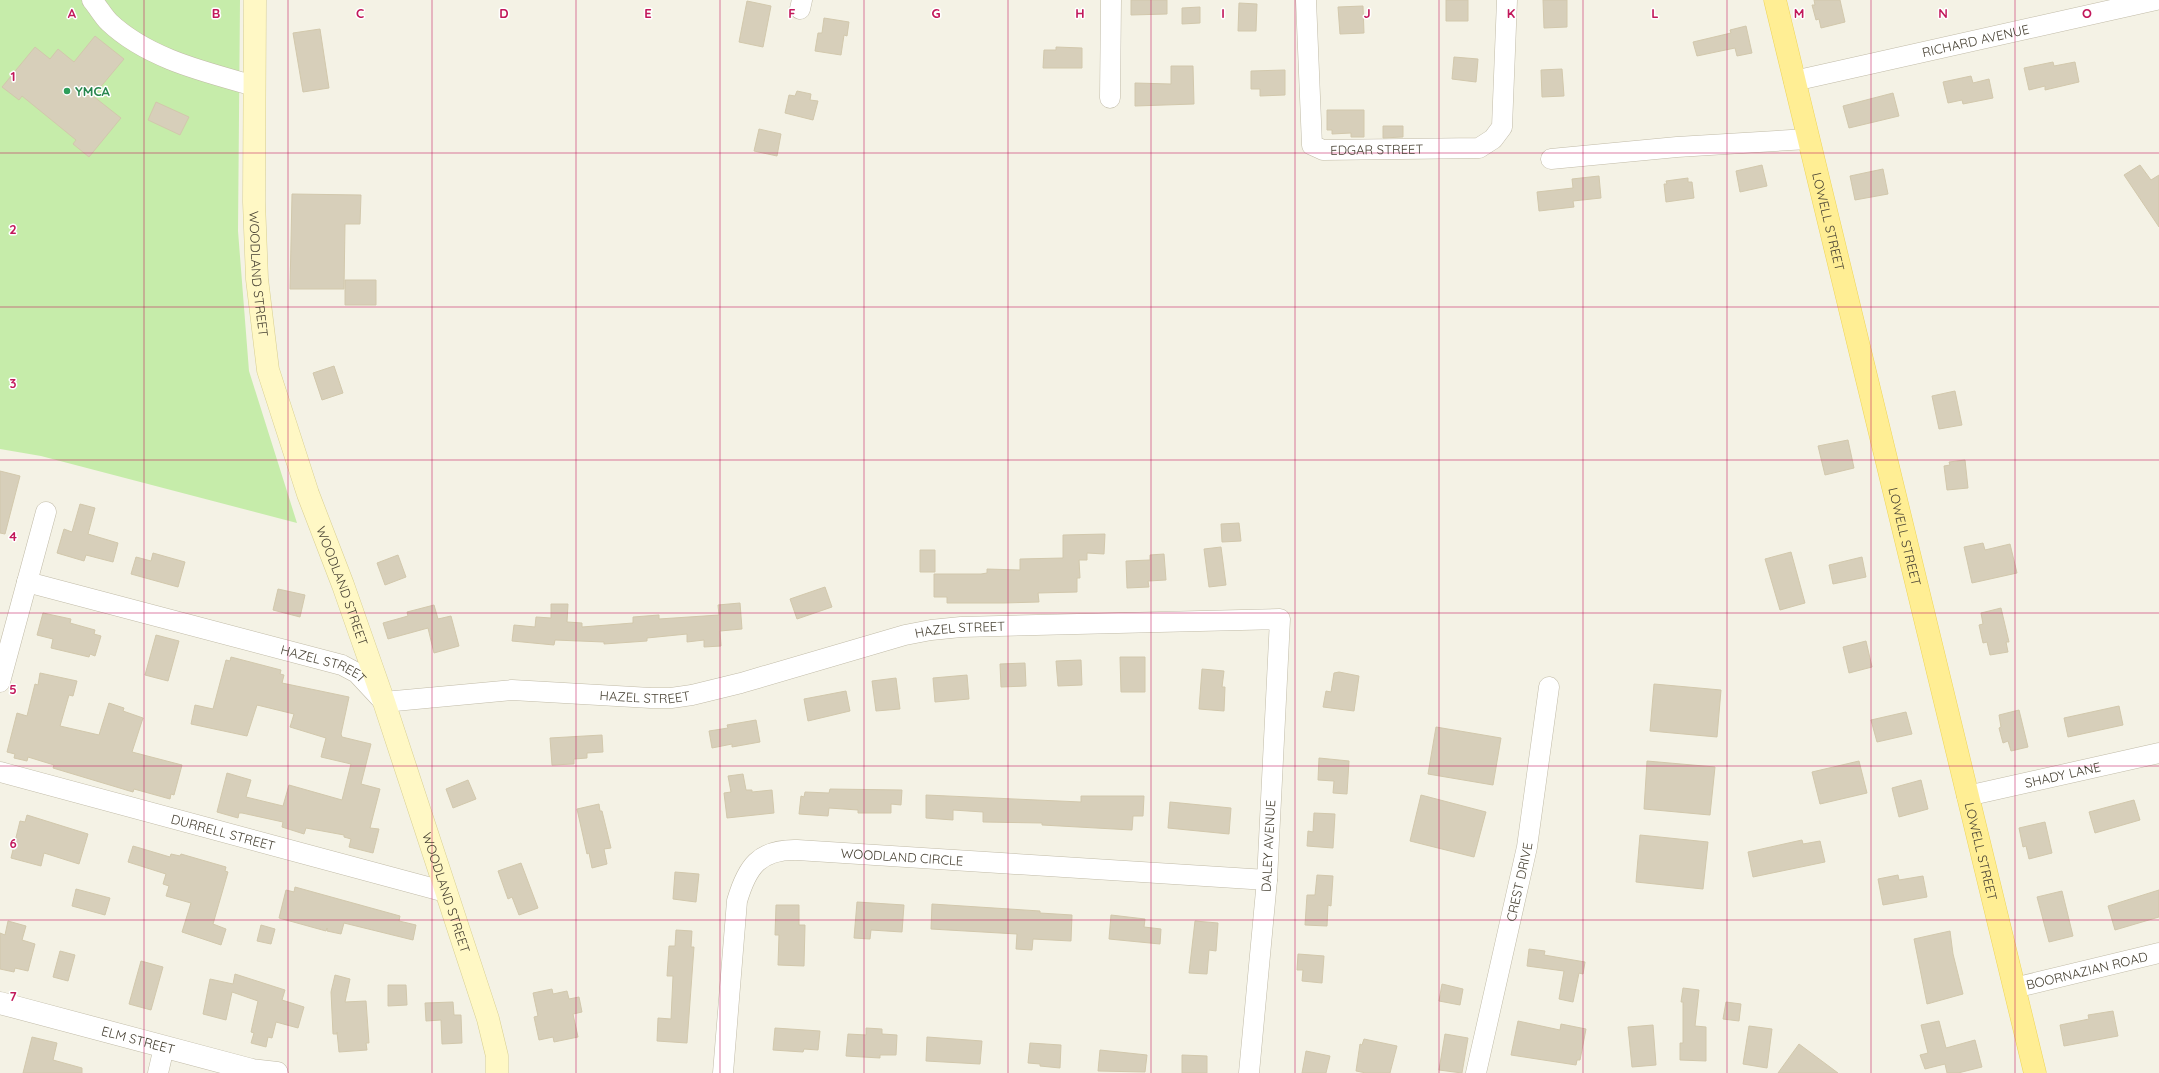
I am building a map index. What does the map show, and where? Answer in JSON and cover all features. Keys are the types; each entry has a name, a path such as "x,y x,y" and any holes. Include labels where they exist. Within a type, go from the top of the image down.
{"main road":[{"name":"WOODLAND STREET","path":"255,0 254,202 257,271 268,370 308,494 343,585 384,702 488,1018 496,1056 497,1073"},
{"name":"LOWELL STREET","path":"1775,0 2035,1073"}],"street":[{"path":"92,0 108,21 123,33 154,52 204,72 255,86"},
{"path":"1110,0 1110,98"},
{"name":"EDGAR STREET","path":"1306,0 1312,145 1323,150 1444,150 1479,148 1489,141 1502,127 1507,0"},
{"name":"RICHARD AVENUE","path":"1794,81 2156,0"},
{"path":"1551,159 1677,147 1808,139"},
{"path":"0,682 46,512"},
{"name":"HAZEL STREET","path":"27,582 342,665 358,673 384,702 512,690 671,698 715,690 905,635 931,630 961,627 1280,619"},
{"name":"DALEY AVENUE","path":"1249,1073 1267,880 1280,619"},
{"name":"CREST DRIVE","path":"1476,1073 1527,847 1549,688"},
{"name":"SHADY LANE","path":"1967,796 2159,753"},
{"name":"DURRELL STREET","path":"0,772 446,892"},
{"name":"WOODLAND CIRCLE","path":"723,1073 737,901 745,877 751,866 762,857 773,852 797,850 1267,880"},
{"name":"BOORNAZIAN ROAD","path":"2014,988 2159,953"},
{"name":"ELM STREET","path":"0,1004 252,1070 276,1073"},
{"path":"158,1073 164,1047"}],"green space":[{"name":"YMCA","path":"0,0 240,0 238,231 249,371 297,523 41,456 0,449"}],"building":[{"path":"1131,0 1167,0 1167,14 1131,15"},
{"path":"1446,0 1468,0 1468,21 1446,21"},
{"path":"1543,0 1567,0 1567,27 1544,28"},
{"path":"1814,0 1840,0 1845,22 1821,28 1819,19 1816,20 1812,5 1815,5"},
{"path":"747,1 771,6 763,47 739,42"},
{"path":"1239,3 1257,4 1256,31 1238,31"},
{"path":"1363,6 1364,33 1340,34 1338,7"},
{"path":"1200,7 1200,23 1182,24 1182,8"},
{"path":"824,18 849,22 847,36 844,35 841,55 815,51 818,33 822,33"},
{"path":"1746,26 1752,53 1737,56 1735,48 1697,56 1693,42 1731,33 1730,30"},
{"path":"320,29 329,88 303,92 293,33"},
{"path":"95,36 124,59 93,96 121,118 89,157 73,144 76,140 22,96 19,100 2,87 35,47 50,59 58,49 74,62"},
{"path":"1056,47 1082,48 1082,68 1043,68 1044,50 1056,50"},
{"path":"1454,57 1478,59 1476,82 1452,79"},
{"path":"2053,62 2054,66 2075,62 2079,82 2045,90 2045,86 2029,90 2024,68"},
{"path":"1171,66 1193,66 1194,104 1135,106 1135,83 1171,84"},
{"path":"1562,69 1564,96 1542,97 1541,70"},
{"path":"1285,70 1285,95 1260,96 1260,89 1251,89 1251,71"},
{"path":"1971,76 1973,83 1989,79 1993,98 1963,104 1962,100 1948,103 1943,82"},
{"path":"797,91 811,94 810,100 818,101 813,120 785,113 789,95 795,96"},
{"path":"1893,93 1899,116 1849,128 1843,106"},
{"path":"156,102 189,117 180,135 148,120"},
{"path":"1327,110 1364,110 1364,137 1351,137 1351,133 1332,134 1332,130 1327,130"},
{"path":"1383,126 1403,126 1403,137 1383,138"},
{"path":"759,129 781,134 777,156 754,151"},
{"path":"1762,165 1767,186 1740,192 1736,171"},
{"path":"2140,165 2151,180 2159,175 2159,227 2124,175"},
{"path":"1883,169 1888,194 1855,200 1850,176"},
{"path":"1599,176 1601,198 1573,201 1574,207 1539,211 1537,192 1573,188 1572,179"},
{"path":"1688,178 1688,182 1692,182 1694,198 1666,202 1664,184 1667,184 1666,181"},
{"path":"292,194 361,195 360,224 345,224 344,289 290,289"},
{"path":"345,280 376,280 376,305 345,305"},
{"path":"334,366 343,393 322,400 313,373"},
{"path":"1955,391 1962,425 1939,429 1932,396"},
{"path":"1848,440 1854,468 1825,475 1818,446"},
{"path":"1965,460 1968,488 1947,490 1944,466 1950,465 1949,462"},
{"path":"0,471 20,476 5,534 0,533"},
{"path":"80,504 95,508 88,534 118,543 113,562 86,555 84,561 57,553 64,529 72,532"},
{"path":"1239,523 1241,541 1222,542 1221,524"},
{"path":"1105,534 1104,554 1087,553 1087,560 1079,560 1080,578 1077,578 1077,592 1038,593 1039,602 947,603 947,597 934,597 934,574 981,574 987,573 987,569 1020,570 1020,559 1063,558 1063,535"},
{"path":"1983,543 1985,550 2010,544 2017,573 1972,583 1964,547"},
{"path":"1221,547 1226,585 1209,587 1204,549"},
{"path":"920,550 935,550 935,572 920,572"},
{"path":"1791,552 1805,603 1780,610 1765,559"},
{"path":"153,553 185,562 178,587 131,574 136,557 151,561"},
{"path":"1164,554 1166,580 1148,581 1149,587 1127,588 1126,561 1150,560 1150,555"},
{"path":"398,555 406,577 385,585 377,563"},
{"path":"1862,557 1866,577 1833,584 1829,565"},
{"path":"825,587 832,607 797,619 790,599"},
{"path":"278,589 305,595 300,617 273,610"},
{"path":"740,603 742,629 720,631 721,646 704,647 704,640 687,642 687,634 647,638 647,641 604,644 604,642 555,640 554,645 512,641 514,625 535,627 536,617 551,618 551,604 568,604 567,622 582,623 582,627 633,623 633,617 659,615 659,619 719,615 718,605"},
{"path":"434,605 438,619 451,616 459,646 434,653 428,628 388,639 383,623 408,616 407,612"},
{"path":"2001,608 2009,642 2006,642 2008,652 1990,655 1987,642 1983,643 1979,625 1983,624 1981,613"},
{"path":"43,613 71,619 70,623 95,630 94,634 101,636 95,656 90,654 89,657 51,648 53,639 37,635"},
{"path":"156,635 179,641 168,681 145,675"},
{"path":"1866,641 1872,667 1849,673 1843,647"},
{"path":"231,657 281,670 280,674 284,675 282,683 349,697 341,734 342,737 371,744 361,784 380,789 370,828 379,829 373,853 349,847 351,839 344,837 344,835 306,828 304,834 282,827 283,822 242,813 239,813 238,818 217,812 227,773 251,780 246,797 283,806 289,785 342,800 351,764 321,757 326,738 290,727 294,714 257,705 247,736 191,724 195,705 213,709 226,660 230,661"},
{"path":"1120,657 1145,657 1145,692 1121,692"},
{"path":"1081,660 1082,685 1058,686 1056,661"},
{"path":"1025,663 1026,686 1001,687 1000,664"},
{"path":"1202,669 1224,671 1222,687 1225,687 1224,711 1199,709"},
{"path":"1339,672 1359,676 1354,711 1323,707 1326,691 1331,692 1334,673"},
{"path":"40,673 77,681 73,696 69,695 60,726 99,735 109,703 124,708 123,711 143,718 132,752 182,765 174,795 171,794 170,799 134,789 133,792 53,768 54,765 28,757 27,761 14,758 15,754 7,752 17,713 27,716 35,684 38,685"},
{"path":"967,675 969,699 935,702 933,678"},
{"path":"896,678 900,709 876,711 872,681"},
{"path":"1654,684 1721,690 1717,737 1650,731"},
{"path":"846,691 850,711 808,721 804,699"},
{"path":"2119,706 2123,725 2068,737 2064,718"},
{"path":"2019,710 2028,747 2011,751 2008,741 2003,743 1999,728 2001,727 1999,715"},
{"path":"1906,712 1912,734 1877,742 1871,720"},
{"path":"756,720 760,742 732,747 732,744 712,748 709,731 728,728 727,725"},
{"path":"1436,727 1501,738 1493,785 1428,774"},
{"path":"602,735 603,752 587,753 587,758 574,759 574,764 552,765 550,738"},
{"path":"1319,758 1349,761 1347,794 1333,793 1334,781 1318,780"},
{"path":"1647,761 1715,767 1710,815 1644,809"},
{"path":"1859,761 1867,793 1820,804 1812,772"},
{"path":"743,774 746,790 752,790 752,792 772,790 774,813 727,818 724,793 731,792 728,776"},
{"path":"468,780 476,799 453,808 446,789"},
{"path":"1921,780 1928,809 1899,817 1892,788"},
{"path":"830,789 902,790 901,805 891,804 891,813 858,813 858,810 829,808 828,816 799,814 801,796 804,797 805,792 829,793"},
{"path":"926,795 1081,802 1081,796 1144,796 1143,816 1133,816 1132,830 1042,825 1042,823 983,822 983,812 953,810 953,820 926,818"},
{"path":"1421,795 1486,812 1474,857 1410,841"},
{"path":"2134,800 2140,820 2095,833 2089,812"},
{"path":"1170,802 1231,808 1229,834 1168,828"},
{"path":"599,804 611,848 604,849 607,864 592,868 589,853 587,854 577,809"},
{"path":"1314,813 1335,814 1333,848 1307,846 1308,831 1313,832"},
{"path":"27,815 88,834 79,864 44,853 41,866 11,858 20,821 25,822"},
{"path":"2045,822 2052,853 2029,859 2026,846 2023,847 2019,828"},
{"path":"1640,835 1708,842 1703,889 1636,882"},
{"path":"1802,840 1803,844 1820,841 1825,862 1753,877 1748,852"},
{"path":"133,846 170,857 171,854 180,856 181,854 226,867 225,871 228,872 213,924 226,929 221,945 182,932 191,903 166,896 169,886 163,884 166,874 128,862"},
{"path":"521,863 538,908 519,915 512,897 508,899 498,871"},
{"path":"675,872 699,874 696,902 673,899"},
{"path":"1317,875 1333,876 1331,906 1328,905 1327,926 1305,925 1307,895 1315,895"},
{"path":"1898,875 1899,880 1923,876 1927,897 1883,905 1878,879"},
{"path":"295,887 400,916 399,921 416,925 413,940 344,923 341,934 327,931 327,928 326,931 279,918 286,890 294,892"},
{"path":"76,889 110,898 105,915 72,906"},
{"path":"2159,890 2159,917 2115,930 2108,906"},
{"path":"2062,891 2073,936 2049,942 2037,897"},
{"path":"857,902 904,905 902,932 871,930 870,939 854,938"},
{"path":"932,904 1040,911 1040,913 1072,915 1071,941 1033,939 1032,950 1016,949 1017,934 931,929"},
{"path":"776,905 799,905 799,925 805,925 804,966 778,965 779,935 775,935"},
{"path":"1111,915 1145,919 1144,927 1161,929 1160,944 1109,939"},
{"path":"8,921 26,926 22,940 35,944 28,971 15,968 14,972 0,969 0,933 5,935"},
{"path":"1195,921 1218,923 1216,951 1209,950 1207,974 1189,973"},
{"path":"261,925 275,929 271,944 257,941"},
{"path":"676,930 692,931 691,947 694,947 687,1043 657,1041 658,1018 671,1019 673,976 667,976 669,946 675,946"},
{"path":"1950,931 1953,954 1963,994 1927,1004 1914,939"},
{"path":"1529,949 1545,951 1544,955 1585,962 1583,974 1579,973 1573,1002 1559,999 1564,971 1527,966"},
{"path":"60,951 75,955 68,981 53,977"},
{"path":"1298,954 1324,956 1322,983 1302,981 1303,970 1297,970"},
{"path":"141,961 163,967 151,1010 129,1004"},
{"path":"235,974 285,990 282,1000 304,1007 298,1028 276,1022 272,1038 268,1037 266,1047 251,1043 254,1033 251,1032 258,1001 232,992 226,1020 203,1014 210,979 233,984"},
{"path":"335,975 350,979 345,1002 366,1001 369,1043 366,1043 367,1050 339,1052 337,1032 337,1034 333,1034 331,992"},
{"path":"1442,984 1463,989 1460,1005 1439,1001"},
{"path":"388,985 406,985 407,1005 388,1006"},
{"path":"1683,988 1699,990 1695,1026 1706,1027 1706,1061 1680,1060 1680,1043 1683,1043 1683,1002 1681,1002"},
{"path":"552,989 553,994 567,991 569,999 579,997 582,1012 573,1014 578,1037 554,1042 553,1037 539,1040 534,1017 538,1016 533,993"},
{"path":"453,1002 454,1015 461,1015 462,1043 442,1044 441,1020 426,1021 425,1003"},
{"path":"1726,1002 1741,1004 1739,1021 1723,1019"},
{"path":"2113,1011 2118,1036 2064,1046 2060,1025 2089,1019 2088,1015"},
{"path":"1518,1021 1560,1030 1561,1024 1586,1029 1580,1060 1577,1060 1576,1065 1511,1055"},
{"path":"1939,1021 1946,1048 1975,1040 1982,1067 1958,1073 1947,1073 1945,1064 1925,1069 1920,1055 1928,1053 1921,1025"},
{"path":"1653,1025 1656,1065 1632,1067 1628,1027"},
{"path":"1749,1026 1772,1029 1767,1068 1743,1064"},
{"path":"775,1028 820,1031 818,1050 804,1049 803,1052 773,1050"},
{"path":"866,1028 882,1029 882,1034 897,1035 896,1055 880,1055 880,1058 846,1056 848,1034 866,1035"},
{"path":"1445,1034 1468,1038 1462,1073 1439,1070"},
{"path":"32,1037 57,1043 53,1060 82,1068 82,1073 23,1073"},
{"path":"927,1037 982,1041 980,1064 926,1061"},
{"path":"1364,1039 1397,1046 1390,1073 1366,1073 1356,1071 1360,1044 1362,1045"},
{"path":"1030,1043 1061,1045 1060,1068 1028,1063"},
{"path":"1799,1044 1838,1073 1778,1073"},
{"path":"1100,1050 1147,1055 1145,1072 1098,1071"},
{"path":"1306,1051 1330,1056 1326,1073 1302,1073"},
{"path":"1182,1055 1207,1056 1207,1073 1182,1073"}],"place":[{"name":"YMCA","path":"67,91"}]}
